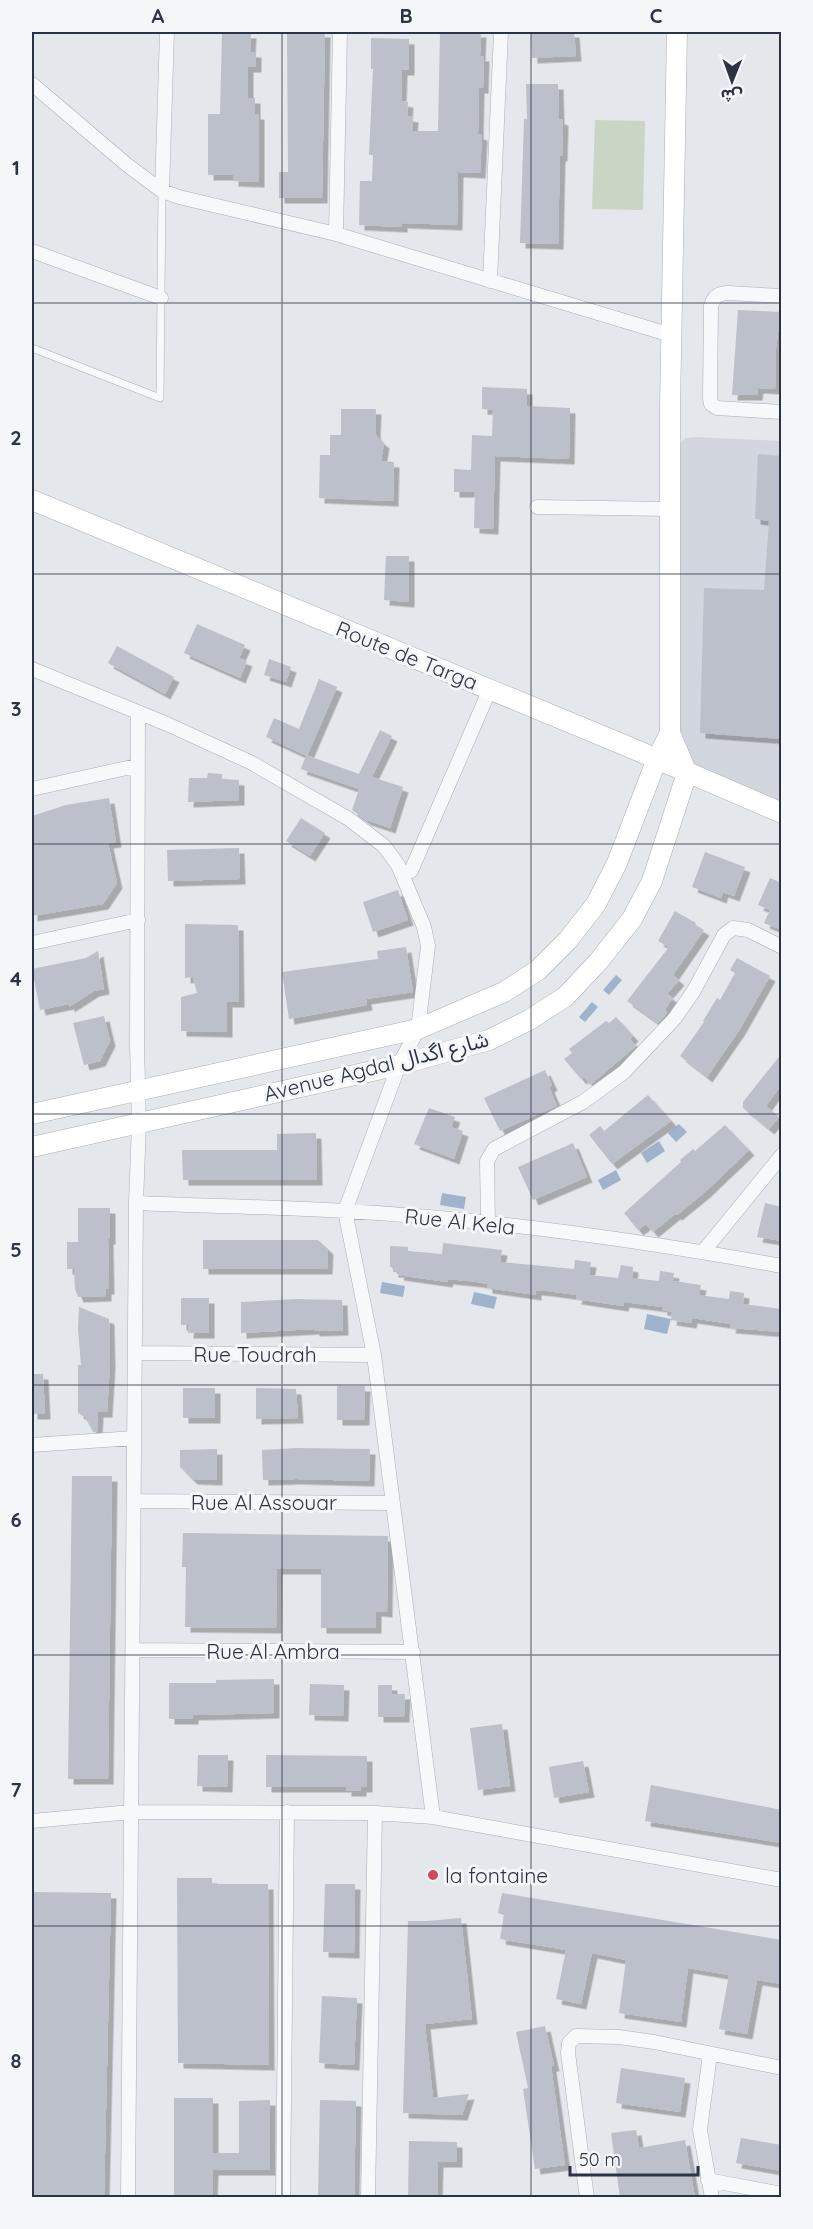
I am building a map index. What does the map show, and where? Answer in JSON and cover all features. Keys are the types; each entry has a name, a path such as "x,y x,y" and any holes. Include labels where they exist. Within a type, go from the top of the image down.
{"street":[{"path":"162,191 168,32"},
{"path":"336,234 340,32"},
{"path":"490,281 501,32"},
{"path":"677,32 671,335 670,733 687,773"},
{"path":"32,84 126,164 162,191 178,197 336,234 671,335"},
{"path":"32,251 161,298"},
{"path":"782,296 723,293 715,298 711,306 710,398 711,404 717,408 782,412"},
{"name":"Route de Targa","path":"32,500 782,813"},
{"path":"537,507 670,509"},
{"path":"32,669 250,762 349,819 384,846 402,872 427,937 428,956 418,1029 399,1065 345,1211 374,1355 433,1817"},
{"path":"411,871 489,689"},
{"path":"128,2198 136,1203 139,1123 136,766 138,713"},
{"name":"Avenue Agdal شارع اگدال","path":"32,1114 418,1029 504,992 538,970 568,940 596,904 617,863 657,759 670,733"},
{"path":"32,789 136,766"},
{"name":"Avenue Agdal شارع اگدال","path":"32,1147 399,1065 489,1040 529,1020 565,997 598,962 637,910 652,881 687,773"},
{"path":"32,943 138,920"},
{"path":"488,1223 487,1161 494,1149 583,1102 624,1072 675,1017 693,992 724,935 733,928 748,930 782,947"},
{"path":"703,1252 782,1155"},
{"name":"Rue Al Kela","path":"136,1203 345,1211 488,1223 703,1252 782,1266"},
{"name":"Rue Toudrah","path":"135,1353 374,1355"},
{"path":"32,1445 134,1438"},
{"name":"Rue Al Assouar","path":"134,1501 393,1503"},
{"name":"Rue Al Ambra","path":"134,1650 413,1652"},
{"path":"32,1821 131,1812 375,1813 433,1817 782,1880"},
{"path":"283,2198 287,1812"},
{"path":"368,2198 375,1813"},
{"path":"587,2198 568,2053 572,2039 576,2036 619,2037 654,2042 782,2068"},
{"path":"710,2054 700,2130 712,2198"},
{"path":"708,2180 782,2194"}],"lane":[{"path":"32,348 160,398 162,191"}],"shaded area":[{"path":"685,438 781,441 781,803 666,755 680,449 681,442"}],"green space":[{"path":"595,120 645,121 643,210 592,209"}],"water":[{"path":"616,975 622,980 609,995 603,990"},
{"path":"592,1002 598,1007 585,1022 579,1017"},
{"path":"679,1124 687,1132 676,1142 668,1133"},
{"path":"659,1141 665,1151 647,1163 641,1153"},
{"path":"616,1170 621,1180 603,1190 598,1180"},
{"path":"442,1193 466,1197 464,1209 440,1205"},
{"path":"382,1282 405,1286 403,1297 380,1293"},
{"path":"474,1292 497,1297 494,1309 471,1304"},
{"path":"647,1314 671,1319 667,1334 644,1329"}],"building":[{"path":"287,32 325,32 322,198 279,198 279,172 288,172"},
{"path":"440,32 481,32 480,56 484,56 483,88 479,88 478,134 482,135 480,173 458,172 457,225 402,223 402,227 359,225 360,181 372,181 373,155 369,155 373,69 371,69 371,38 409,39 409,70 402,70 401,101 408,102 407,116 413,117 412,131 438,131"},
{"path":"531,32 574,32 576,56 532,58"},
{"path":"222,33 251,33 250,52 256,52 256,67 248,67 248,98 255,98 255,114 259,114 259,182 233,181 233,175 208,175 208,114 220,114"},
{"path":"526,84 558,84 559,119 563,120 558,244 520,243 524,119 527,119"},
{"path":"738,310 782,312 782,332 778,332 776,348 775,389 758,388 757,395 732,395"},
{"path":"482,387 527,389 527,406 570,408 569,459 495,456 493,529 474,528 475,492 454,492 454,469 471,470 472,435 492,436 493,410 482,409"},
{"path":"341,409 376,409 375,433 384,443 381,461 394,462 393,501 319,498 320,455 330,455 330,435 341,435"},
{"path":"758,454 782,456 782,739 700,733 704,588 764,590 769,521 755,519"},
{"path":"386,556 409,556 409,602 384,600"},
{"path":"197,624 245,645 239,658 247,661 240,678 184,653"},
{"path":"117,646 174,677 165,694 108,663"},
{"path":"269,659 291,667 286,682 264,675"},
{"path":"319,679 337,687 307,756 266,737 274,718 299,729"},
{"path":"380,730 392,736 372,777 403,787 390,828 366,820 352,810 359,789 301,769 306,755 359,774"},
{"path":"208,773 222,774 222,779 239,780 239,800 188,802 189,778 207,778"},
{"path":"109,798 116,842 108,843 117,883 103,904 32,916 32,816 66,805"},
{"path":"301,818 325,833 310,856 286,841"},
{"path":"239,848 240,879 168,881 167,850"},
{"path":"705,852 745,867 734,896 723,892 721,898 692,887"},
{"path":"770,878 782,883 782,930 764,923 770,910 758,905"},
{"path":"398,890 408,920 373,932 363,902"},
{"path":"675,911 704,930 673,975 679,980 667,994 673,998 665,1009 667,1013 658,1023 627,1001 669,947 658,941"},
{"path":"185,924 238,925 239,1002 227,1002 227,1032 181,1031 181,997 197,993 193,977 185,978"},
{"path":"406,947 413,992 366,999 367,1005 289,1019 282,972 378,959 377,951"},
{"path":"98,951 104,989 94,991 69,1007 69,1004 40,1010 32,969 86,958"},
{"path":"737,958 770,976 740,1029 707,1077 680,1056 704,1022 717,998 720,1000 735,973 730,970"},
{"path":"104,1016 110,1041 100,1061 84,1065 73,1023"},
{"path":"616,1017 633,1036 630,1039 636,1046 590,1085 584,1077 581,1079 564,1059 572,1053 569,1049 606,1021 609,1023"},
{"path":"782,1053 782,1084 766,1106 779,1117 769,1129 743,1108 743,1102"},
{"path":"545,1070 552,1085 549,1087 557,1106 500,1131 484,1098"},
{"path":"648,1095 671,1121 612,1164 589,1135 600,1126 604,1131"},
{"path":"429,1108 455,1117 451,1127 463,1131 454,1159 414,1144"},
{"path":"725,1125 749,1150 677,1215 675,1214 653,1232 646,1224 638,1230 624,1213 681,1162 680,1160 693,1149 695,1151"},
{"path":"316,1133 317,1180 183,1180 182,1150 277,1150 277,1134"},
{"path":"573,1143 587,1177 533,1200 518,1167"},
{"path":"765,1203 782,1207 782,1241 757,1237"},
{"path":"78,1208 110,1208 109,1289 106,1289 106,1296 78,1297 75,1289 74,1269 67,1269 67,1242 78,1242"},
{"path":"203,1240 318,1240 328,1249 327,1269 203,1269"},
{"path":"443,1243 502,1250 500,1262 574,1269 575,1260 591,1262 589,1275 618,1278 621,1265 633,1267 632,1278 659,1281 660,1271 674,1273 673,1281 701,1285 699,1295 729,1299 730,1291 744,1293 743,1304 782,1309 782,1332 730,1328 731,1324 692,1318 691,1323 671,1320 672,1312 662,1310 662,1307 624,1302 623,1306 576,1299 577,1295 547,1291 536,1290 536,1295 487,1288 487,1284 477,1282 448,1279 447,1282 398,1275 399,1272 393,1272 390,1266 390,1246 408,1247 408,1251 442,1254"},
{"path":"181,1298 209,1298 209,1333 188,1333 189,1325 181,1325"},
{"path":"296,1299 342,1300 343,1330 314,1331 314,1329 241,1333 241,1302"},
{"path":"79,1307 109,1319 110,1363 107,1412 98,1412 97,1432 93,1432 85,1417 78,1413 78,1365 81,1365"},
{"path":"32,1374 43,1374 45,1414 32,1414"},
{"path":"337,1386 365,1386 364,1420 337,1420"},
{"path":"183,1388 215,1388 215,1418 183,1418"},
{"path":"256,1388 296,1389 298,1418 256,1419"},
{"path":"217,1449 217,1480 192,1479 180,1467 180,1450"},
{"path":"370,1449 369,1481 263,1480 262,1450"},
{"path":"72,1476 112,1476 108,1779 68,1779"},
{"path":"183,1533 388,1536 387,1612 376,1611 376,1628 321,1628 321,1569 277,1569 276,1628 185,1627 186,1567 182,1567"},
{"path":"274,1679 274,1713 193,1715 193,1719 169,1719 169,1683"},
{"path":"310,1684 344,1685 343,1716 309,1715"},
{"path":"378,1685 392,1685 392,1694 405,1694 404,1717 378,1717"},
{"path":"502,1724 510,1786 478,1790 470,1728"},
{"path":"198,1755 228,1755 227,1787 197,1786"},
{"path":"266,1755 367,1756 367,1787 361,1787 361,1791 346,1791 346,1787 266,1787"},
{"path":"583,1761 589,1792 554,1798 549,1767"},
{"path":"651,1785 782,1810 782,1843 645,1821"},
{"path":"177,1878 212,1878 212,1884 268,1884 269,2065 178,2063"},
{"path":"325,1884 355,1884 354,1953 323,1952"},
{"path":"32,1892 111,1893 104,2198 32,2198"},
{"path":"502,1893 782,1940 782,1984 757,1980 747,2034 719,2029 729,1975 688,1968 681,2022 619,2013 626,1960 592,1953 581,2004 556,1999 566,1950 500,1939 504,1915 498,1913"},
{"path":"461,1918 472,2019 425,2024 433,2098 469,2094 462,2115 403,2113 408,1921"},
{"path":"322,1996 357,1998 354,2065 319,2063"},
{"path":"545,2026 554,2066 551,2066 565,2165 535,2169 523,2089 528,2088 516,2032"},
{"path":"621,2068 685,2078 680,2112 616,2103"},
{"path":"174,2098 213,2098 213,2153 239,2153 239,2101 270,2100 270,2170 213,2170 212,2198 174,2198"},
{"path":"320,2100 356,2101 354,2198 318,2198"},
{"path":"636,2130 639,2148 685,2140 695,2198 620,2198 611,2133"},
{"path":"741,2138 782,2145 782,2171 736,2163"},
{"path":"409,2141 457,2142 457,2162 438,2162 437,2198 408,2198"}],"place":[{"name":"la fontaine","path":"433,1875"}]}
